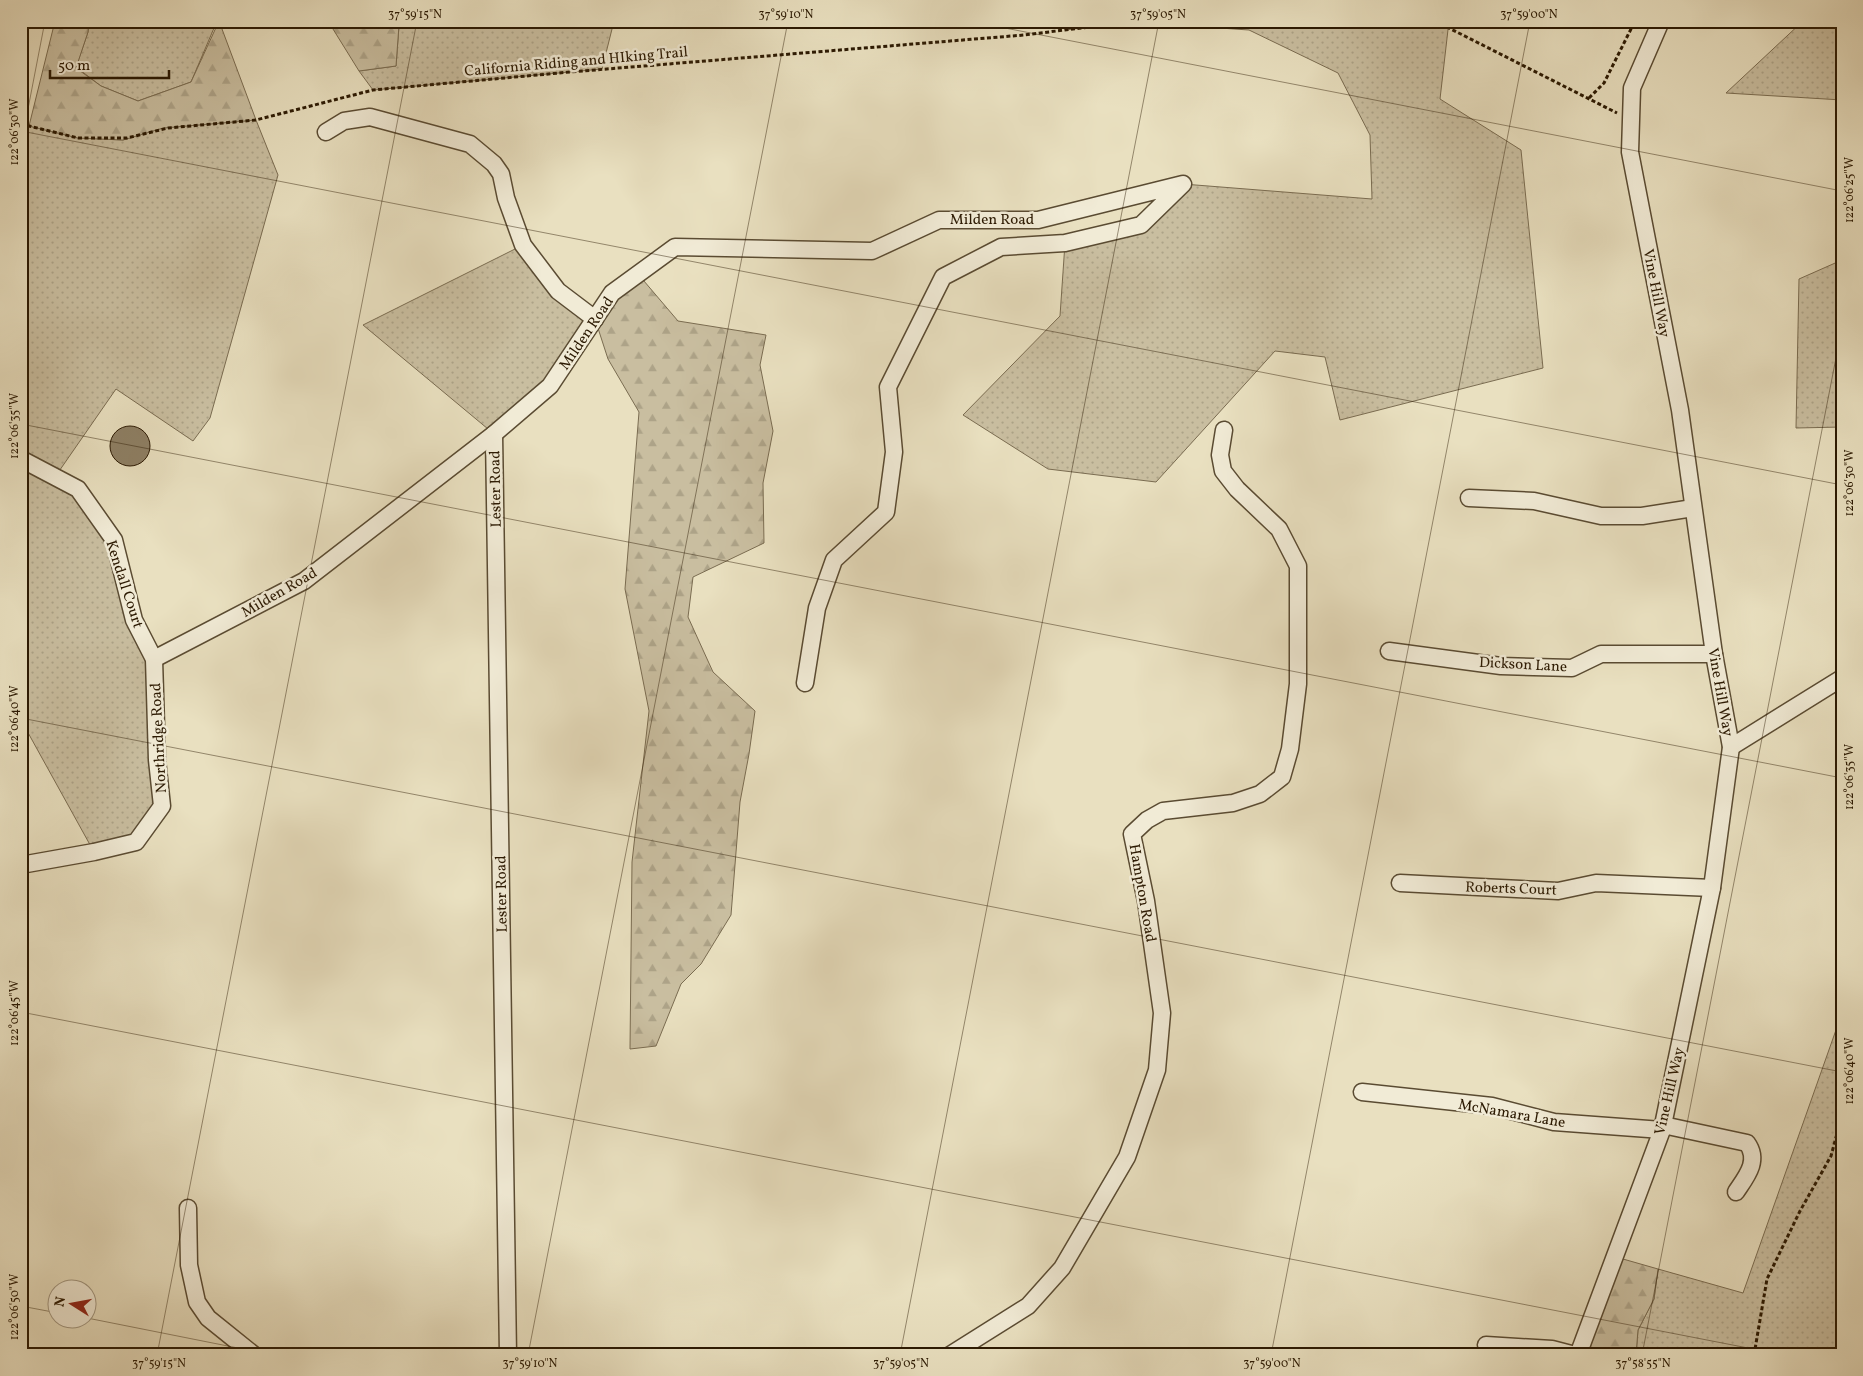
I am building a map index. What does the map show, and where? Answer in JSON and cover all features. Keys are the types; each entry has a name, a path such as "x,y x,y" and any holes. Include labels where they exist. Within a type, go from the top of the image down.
{"street":[{"name":"Vine Hill Way","path":"1576,1355 1663,1128 1712,888 1731,747 1714,654 1680,410 1630,152 1632,88 1661,21"},
{"path":"326,132 344,121 370,117 470,144 494,164 501,174 506,198 523,245 558,291 595,319"},
{"name":"Milden Road","path":"154,659 304,581 494,434 550,386 612,293 675,246 872,251 939,220 1038,220 1183,184 1141,225 1065,243 1001,247 943,277 888,387 894,452 886,512 834,560 817,608 805,683"},
{"name":"Hampton Road","path":"950,1355 1028,1306 1062,1268 1127,1157 1156,1070 1162,1013 1146,901 1132,834 1147,820 1163,811 1233,803 1260,794 1282,777 1290,749 1298,684 1298,566 1279,529 1237,489 1223,470 1220,455 1224,430"},
{"name":"Lester Road","path":"494,434 508,1355"},
{"name":"Kendall Court","path":"21,460 78,489 114,540 134,620 154,659"},
{"path":"1469,498 1534,501 1601,516 1642,516 1693,508"},
{"name":"Dickson Lane","path":"1389,651 1500,666 1572,668 1601,654 1714,654"},
{"name":"Northridge Road","path":"21,865 94,852 136,842 162,806 157,760 154,659"},
{"path":"1731,747 1842,678"},
{"name":"Roberts Court","path":"1400,883 1558,892 1596,883 1712,888"},
{"name":"McNamara Lane","path":"1362,1092 1492,1106 1554,1122 1663,1128 1748,1143 1753,1150 1751,1168 1736,1192"},
{"path":"188,1208 189,1265 197,1302 208,1318 254,1355"},
{"path":"1486,1345 1552,1349 1576,1355"}],"path":[{"name":"California Riding and HIking Trail","path":"21,127 29,126 78,138 126,138 168,128 256,120 373,90 1024,35 1138,21"},
{"path":"1435,21 1631,120"},
{"path":"1589,98 1604,83 1635,21"},
{"path":"1754,1355 1768,1279 1800,1211 1831,1156 1842,1115"}],"green space":[{"path":"55,21 89,21 88,32 76,68 101,86 138,101 191,82 219,21 256,120 163,128 123,140 78,138 29,126"},
{"path":"89,21 115,21 119,24 128,21 217,21 191,82 138,101 101,86 76,67 88,32"},
{"path":"328,21 397,21 399,25 396,66 359,71"},
{"path":"397,21 614,21 602,69 373,90 359,71 396,66 399,26"},
{"path":"1068,21 1449,21 1440,99 1521,150 1543,368 1340,420 1325,357 1275,351 1156,482 1048,469 963,415 1060,316 1065,243 1141,225 1183,184 1372,199 1370,135 1338,73 1249,30 1132,22 1065,30"},
{"path":"1803,21 1842,21 1842,100 1726,93"},
{"path":"256,120 278,175 210,418 193,441 116,389 55,477 78,489 114,540 154,659 162,806 136,842 94,852 21,720 21,127 29,126 78,138 123,140 163,128"},
{"path":"523,245 595,319 550,386 494,434 363,325"},
{"path":"1842,260 1842,427 1796,428 1799,279"},
{"path":"638,274 678,321 766,335 760,365 773,431 763,483 764,543 693,577 688,617 713,672 755,711 740,802 731,915 701,964 681,984 656,1046 630,1049 632,862 649,711 625,589 639,412 608,359 595,319"},
{"path":"1842,1013 1842,1355 1636,1355 1638,1330 1654,1299 1658,1269 1743,1293"},
{"path":"1616,1257 1658,1269 1654,1299 1638,1330 1636,1355 1578,1355"}],"building":[{"path":"130,426 144,432 150,446 144,460 130,466 116,460 110,446 116,432"}]}
